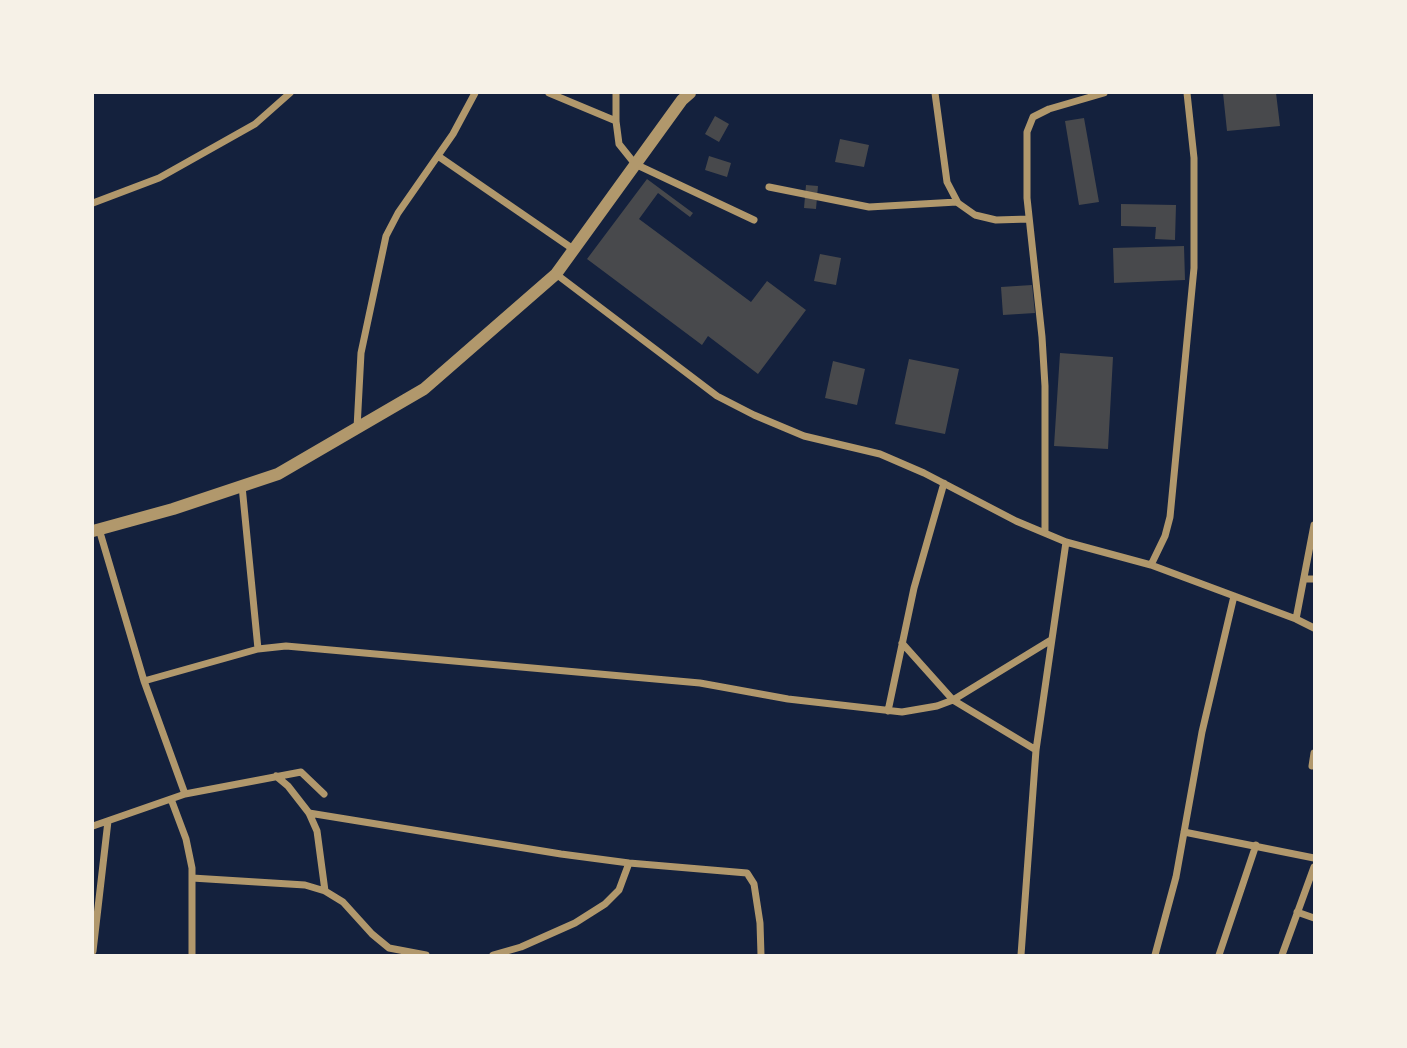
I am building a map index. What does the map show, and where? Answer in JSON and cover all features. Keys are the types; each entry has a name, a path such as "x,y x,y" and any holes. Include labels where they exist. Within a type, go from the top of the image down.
{"street":[{"path":"93,203 159,178 255,124 290,93"},
{"path":"357,428 361,353 386,236 475,93"},
{"path":"550,93 616,121"},
{"path":"616,93 619,144 635,164 754,220"},
{"path":"185,794 144,681 96,530 173,509 278,474 424,389 556,274 682,100 690,93"},
{"path":"934,93 947,182 957,202 975,215 996,219 1029,219"},
{"path":"1045,532 1045,386 1029,219 1027,132 1033,117 1049,109 1104,93"},
{"path":"1151,565 1165,536 1170,517 1194,268 1194,158 1187,93"},
{"path":"438,156 573,249"},
{"path":"769,187 869,207 957,202"},
{"path":"556,274 717,396 754,415 804,436 880,454 944,483 1016,521 1066,542 1151,565 1314,628"},
{"path":"888,711 914,587 944,483"},
{"path":"242,486 258,649"},
{"path":"1296,619 1314,524"},
{"path":"1023,955 1036,750 1066,542"},
{"path":"1304,579 1314,579"},
{"path":"1155,955 1176,877 1202,732 1234,596"},
{"path":"144,681 258,649 286,646 700,683 788,699 902,712 937,706 953,700 1051,640"},
{"path":"902,643 953,700 1036,750"},
{"path":"1312,766 1314,753"},
{"path":"93,826 185,794 301,772 324,794"},
{"path":"276,776 288,786 309,813 317,831 325,891"},
{"path":"172,799 186,839 192,878 192,955"},
{"path":"309,813 629,863 747,873 754,884 760,923 761,955"},
{"path":"93,951 108,821"},
{"path":"1184,832 1314,858"},
{"path":"1221,955 1256,845"},
{"path":"493,955 521,947 575,923 605,904 619,890 629,863"},
{"path":"1282,955 1314,867"},
{"path":"192,878 305,886 325,891 343,902 390,951 426,955"},
{"path":"1297,912 1314,918"}],"building":[{"path":"1223,93 1276,93 1280,126 1227,131"},
{"path":"715,116 729,124 719,142 705,134"},
{"path":"1084,118 1099,202 1079,205 1065,121"},
{"path":"840,139 869,145 864,167 835,162"},
{"path":"709,156 731,163 727,177 705,170"},
{"path":"647,179 693,213 690,217 658,193 639,219 751,302 767,281 806,310 758,374 708,336 702,345 587,259"},
{"path":"806,185 818,186 816,209 804,208"},
{"path":"1121,204 1176,205 1175,240 1155,239 1156,227 1121,226"},
{"path":"1184,246 1185,280 1114,283 1113,248"},
{"path":"820,254 841,258 836,285 814,281"},
{"path":"1032,285 1035,313 1003,315 1001,287"},
{"path":"1060,353 1113,357 1108,449 1054,446"},
{"path":"909,359 959,369 945,434 895,424"},
{"path":"833,361 865,369 857,405 825,398"}]}
